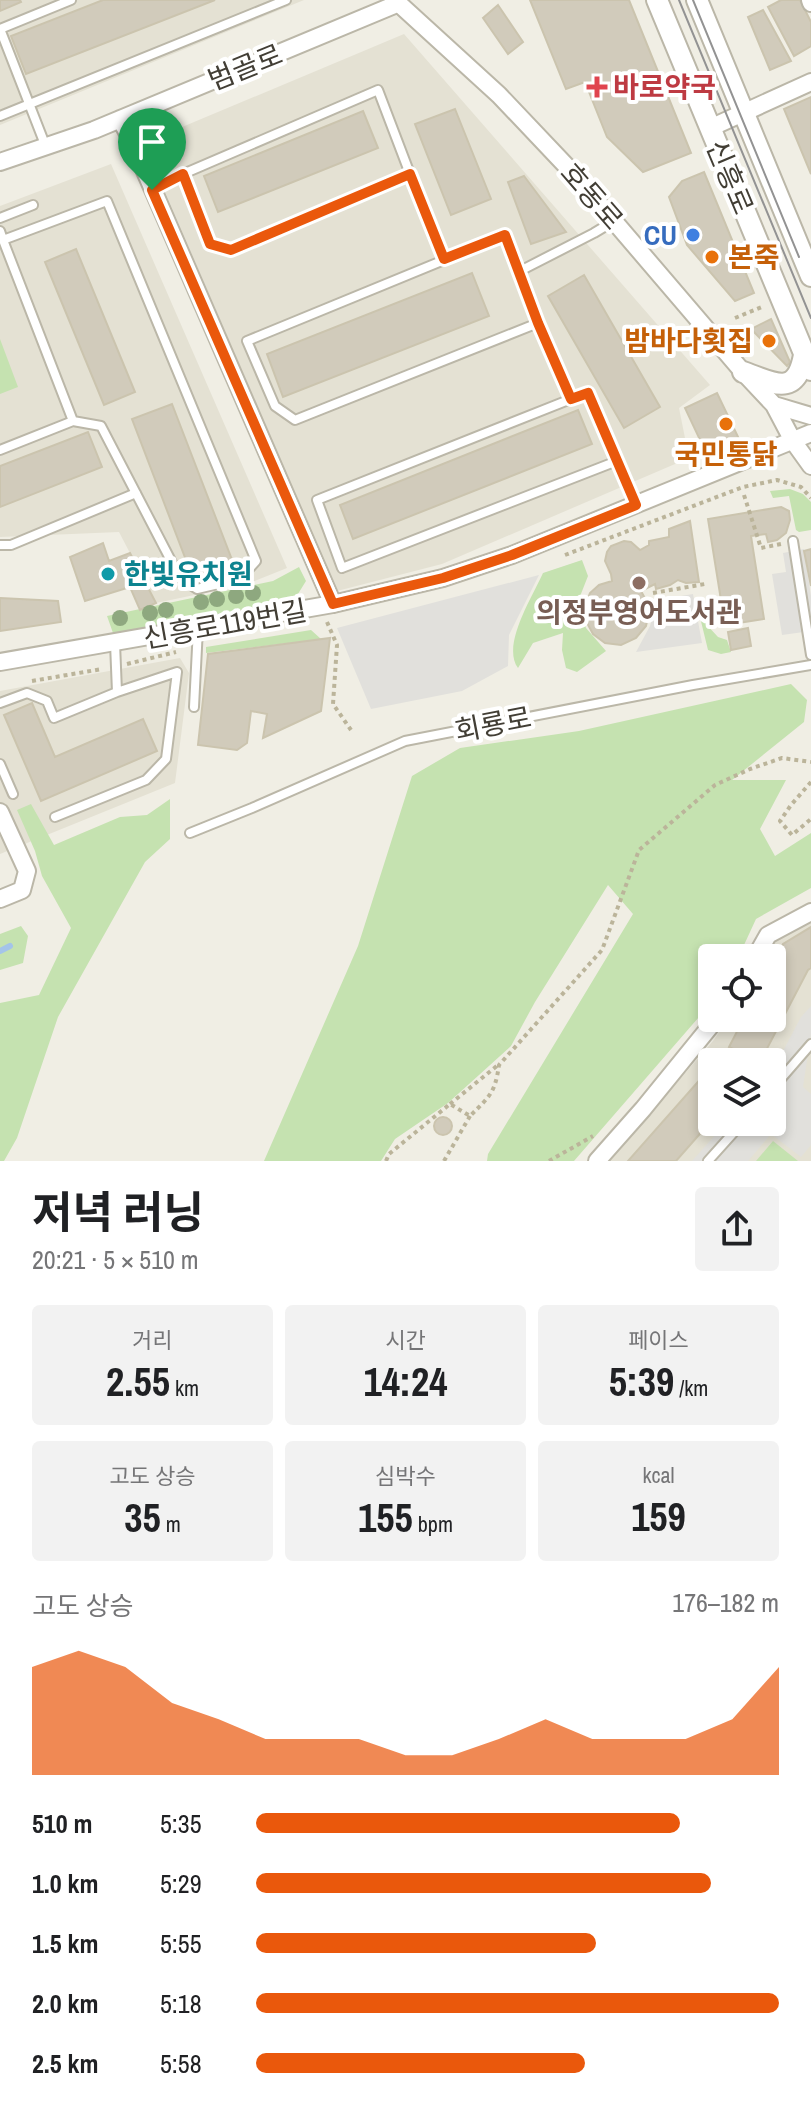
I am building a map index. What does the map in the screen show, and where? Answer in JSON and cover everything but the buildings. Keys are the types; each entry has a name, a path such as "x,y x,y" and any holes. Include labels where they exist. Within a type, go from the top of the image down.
{"street":[{"name":"신흥로","path":"657,0 808,362 798,376 788,383 775,384 743,372"},
{"name":"신흥로","path":"697,0 811,276"},
{"name":"범골로","path":"0,162 120,119 397,2"},
{"name":"호동로","path":"397,2 499,95 615,220 774,405 793,441 811,466"},
{"path":"710,128 811,82"},
{"path":"120,119 331,616"},
{"path":"774,405 811,416"},
{"name":"신흥로119번길","path":"0,662 198,628 331,616 512,555 811,433"},
{"path":"761,455 796,460 811,466"},
{"path":"0,812 27,871 22,890 0,899"},
{"path":"763,944 768,935 811,912"},
{"path":"597,1161 706,1032"}],"lane":[{"path":"46,147 0,29 68,0"},
{"path":"0,116 286,0"},
{"path":"152,190 378,90 444,259"},
{"path":"183,174 210,244 231,250 410,174"},
{"path":"0,450 73,421 101,426 180,578 197,589 240,579 256,561 107,201 2,236 73,421"},
{"path":"0,218 33,205"},
{"path":"518,272 615,220"},
{"path":"538,323 295,420 275,406 247,341 505,235 571,399"},
{"path":"617,461 342,568 317,500 588,393 636,505"},
{"path":"0,545 11,545 136,493"},
{"path":"793,541 811,655"},
{"path":"194,707 198,628"},
{"path":"115,643 117,692"},
{"name":"회룡로","path":"190,833 405,741 811,665"},
{"path":"0,703 27,693 47,701 54,718 177,672 166,759 146,780 55,817"},
{"path":"0,764 13,794"},
{"path":"786,1073 811,1044"},
{"path":"708,1161 730,1136"}],"path":[{"path":"735,318 771,303"},
{"path":"556,559 743,487 777,480 801,487 811,498"},
{"path":"744,495 761,548 793,541"},
{"path":"653,593 705,584"},
{"path":"331,616 337,645 333,704 351,730"},
{"path":"23,682 116,666 196,647"},
{"path":"386,1161 389,1154 499,1065 602,950 639,850 715,785 782,758 811,762"},
{"path":"811,782 780,821 792,835 811,819"},
{"path":"444,1161 470,1116 496,1086 499,1065"},
{"path":"450,1104 470,1116"},
{"path":"449,1151 451,1161"}],"shaded area":[{"path":"0,0 304,0 0,125"},
{"path":"404,34 710,385 679,408 689,458 442,564 337,591 144,143"},
{"path":"111,164 287,568 247,584 156,603 119,532 0,537 0,206"},
{"path":"804,549 811,596 811,631 782,635 772,574 786,572 783,553"},
{"path":"539,575 509,635 508,666 462,691 371,709 337,628"},
{"path":"693,594 702,643 636,652 650,626 657,600"},
{"path":"180,658 189,673 175,783 0,854 0,691"},
{"path":"811,919 811,1161 609,1161 698,1058 698,1136 786,1136 786,1048 707,1048 719,1032 786,1032 786,944 772,944"},
{"path":"811,1006 811,1034 803,1087 811,1094 811,1145 801,1157 774,1136 786,1136 785,1048 801,1017"},
{"path":"714,1136 769,1136 748,1161 692,1161"}],"green space":[{"path":"0,339 18,387 0,394"},
{"path":"790,489 803,494 811,502 811,530 796,530 789,496 773,498 770,491"},
{"path":"582,560 588,576 577,604 586,628 606,651 577,672 566,668 562,650 563,633 533,643 518,668 513,647 516,634 543,573"},
{"path":"299,567 306,581 293,602 113,633 107,616 273,581"},
{"path":"705,604 706,624 718,637 727,640 731,652 721,654 708,650 697,605"},
{"path":"311,630 321,639 206,653 206,647"},
{"path":"791,684 807,700 804,722 732,780 786,780 760,829 775,856 811,833 811,888 756,919 744,944 698,944 698,1018 574,1161 487,1161 488,1154 633,914 608,885 511,1046 448,1103 395,1139 381,1161 264,1161 358,946 412,776 460,748 579,731"},
{"path":"170,799 170,839 145,862 58,1017 17,1138 4,1161 0,1161 0,1003 39,995 71,928 42,876 17,810 31,804 54,845 120,817 147,815"},
{"path":"21,926 28,936 23,963 0,970 0,934"},
{"path":"773,1141 798,1161 756,1161"}],"waterway":[{"path":"0,951 10,946"}],"tram line":[{"path":"679,0 811,318"},
{"path":"693,0 799,257"}],"place":[{"name":"바로약국","path":"597,87"},
{"name":"CU","path":"693,235"},
{"name":"본죽","path":"712,257"},
{"name":"밤바다횟집","path":"769,341"},
{"name":"국민통닭","path":"726,424"},
{"name":"한빛유치원","path":"108,574"},
{"name":"의정부영어도서관","path":"639,583"}],"route":[{"path":"183,174 210,244 231,250 410,174 444,259 505,235 571,399 588,393 636,505 512,555 443,578 333,604 152,190 183,174"}]}
